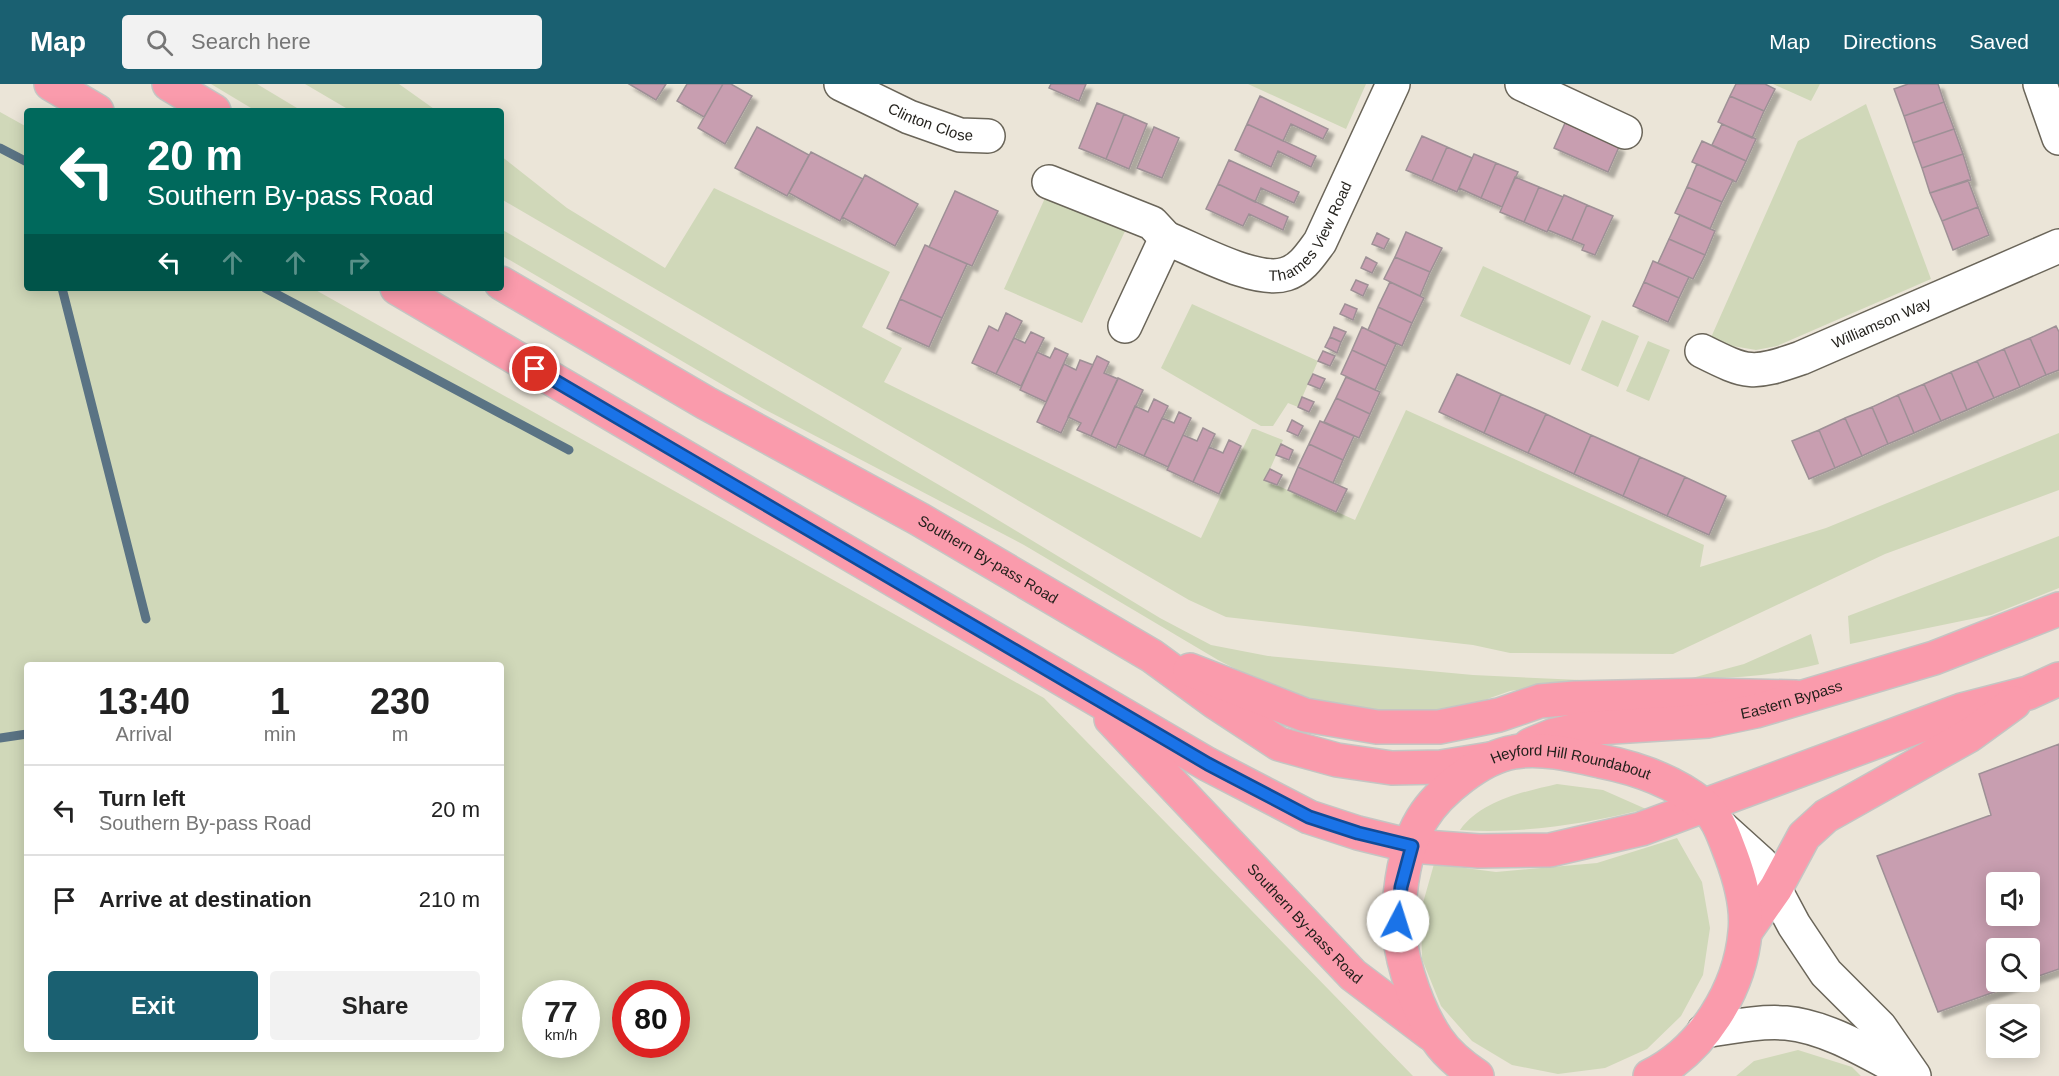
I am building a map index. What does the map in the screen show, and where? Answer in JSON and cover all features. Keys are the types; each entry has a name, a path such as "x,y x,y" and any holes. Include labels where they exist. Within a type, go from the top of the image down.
{"highway":[{"path":"51,84 92,108"},
{"path":"169,84 209,108"},
{"name":"Southern By-pass Road","path":"504,285 706,403 919,519 1152,656 1215,702 1279,744 1337,760 1392,768 1441,767 1502,755"},
{"name":"Southern By-pass Road","path":"402,291 1208,764 1309,817 1358,833 1412,846 1479,852 1550,850 1712,815"},
{"name":"Eastern Bypass","path":"1502,755 1554,735 1581,729 1708,721 1756,711 1796,697 1934,658 2059,609"},
{"path":"1152,656 1305,715 1377,727 1439,727 1499,715 1540,701 1575,698 1706,695 1796,697"},
{"path":"1650,1076 1689,1048 1704,1031 1723,1004 1736,977 1746,931 1743,899 1712,815 1962,710 2028,693 2059,679"},
{"name":"Southern By-pass Road","path":"1086,692 1353,975 1437,1039"},
{"path":"1746,931 1776,888 1804,837 1826,816 1970,735 2028,693"},
{"name":"Heyford Hill Roundabout","path":"1477,1076 1458,1063 1437,1039 1419,1003 1408,972 1398,921 1401,887 1422,819 1451,785 1502,755 1567,753 1608,762 1656,778 1712,815"}],"street":[{"name":"Clinton Close","path":"841,84 909,117 960,135 988,136"},
{"name":"Thames View Road","path":"1049,182 1152,223 1166,238 1240,268 1271,277 1288,274 1306,261 1320,242 1393,84"},
{"path":"1522,84 1625,132"},
{"path":"2040,84 2059,138"},
{"path":"1125,326 1166,238"},
{"name":"Williamson Way","path":"1702,351 1739,370 1762,372 1801,358 2059,246"},
{"path":"1734,395 1762,372"},
{"path":"1712,815 1761,863 1794,925 1826,974 1880,1027 1914,1076"},
{"path":"1704,1031 1751,1024 1787,1023 1849,1043 1914,1076"}],"green space":[{"path":"211,84 257,84 297,108 251,108"},
{"path":"305,84 399,84 433,108 346,108"},
{"path":"1248,84 1366,84 1346,129"},
{"path":"1773,84 1820,84 1811,101"},
{"path":"1866,104 1931,279 1777,346 1756,350 1709,342 1798,141"},
{"path":"0,112 24,125 24,291 317,291 1044,698 1413,1076 0,1076"},
{"path":"504,158 567,208 665,268 714,188 890,272 862,327 902,348 884,382 1201,538 1252,429 1283,440 1265,480 1355,520 1406,410 1704,545 1700,567 1826,528 2059,433 2059,490 1885,554 1673,654 1510,653 1473,645 1226,617 1189,600 504,201"},
{"path":"1045,198 1126,229 1082,323 1004,289"},
{"path":"504,231 975,506 1160,618 1211,645 1268,656 1473,675 1580,680 1510,691 1459,709 1380,715 1310,702 1273,688 1218,660 1024,545 762,408 504,257"},
{"path":"1483,266 1591,316 1570,365 1460,316"},
{"path":"1192,304 1318,361 1298,407 1288,403 1273,426 1261,426 1161,368"},
{"path":"1602,320 1639,336 1618,387 1581,370"},
{"path":"1648,341 1670,350 1649,401 1626,391"},
{"path":"2059,536 2059,588 1991,615 1850,644 1848,616"},
{"path":"1811,634 1819,664 1756,676 1692,678 1744,664"},
{"path":"1557,784 1603,790 1646,809 1554,827 1507,831 1460,830 1469,820 1491,804 1517,794"},
{"path":"1677,838 1702,882 1710,928 1703,975 1681,1016 1647,1049 1605,1068 1558,1074 1512,1065 1472,1041 1441,1006 1422,959 1421,910 1434,864 1496,872 1597,863"},
{"path":"1798,1050 1852,1067 1861,1076 1736,1076 1754,1061"}],"building":[{"path":"629,84 666,84 656,100"},
{"path":"687,84 723,84 704,117 677,101"},
{"path":"723,84 731,84 752,96 725,144 698,128"},
{"path":"1051,84 1086,84 1079,101 1049,88"},
{"path":"1736,84 1765,84 1775,89 1764,111 1730,96"},
{"path":"1908,84 1938,84 1944,102 1904,116 1894,89"},
{"path":"1260,96 1328,129 1323,139 1291,124 1283,141 1247,124"},
{"path":"1730,96 1764,111 1752,138 1718,122"},
{"path":"1944,102 1954,129 1913,143 1904,116"},
{"path":"1097,103 1124,114 1106,159 1079,148"},
{"path":"1124,114 1147,124 1129,169 1106,159"},
{"path":"1565,123 1619,147 1608,172 1554,148"},
{"path":"1247,124 1316,156 1311,167 1278,151 1271,167 1235,150"},
{"path":"1722,124 1756,139 1746,161 1712,145"},
{"path":"757,127 809,155 787,196 735,168"},
{"path":"1154,127 1179,138 1162,178 1137,168"},
{"path":"1954,129 1963,154 1922,168 1913,143"},
{"path":"1422,136 1447,147 1432,181 1406,170"},
{"path":"1702,141 1746,161 1736,182 1692,162"},
{"path":"1447,147 1472,158 1457,192 1432,181"},
{"path":"811,152 863,179 840,221 789,193"},
{"path":"1474,154 1496,163 1481,198 1459,188"},
{"path":"1963,154 1971,180 1930,193 1922,168"},
{"path":"1229,160 1299,192 1294,203 1261,188 1255,202 1218,184"},
{"path":"1496,163 1518,172 1502,207 1481,198"},
{"path":"1697,164 1733,180 1722,202 1687,187"},
{"path":"865,175 918,204 895,246 842,217"},
{"path":"1515,177 1539,187 1524,222 1500,212"},
{"path":"1968,180 1978,207 1942,221 1930,193"},
{"path":"1218,184 1288,217 1283,230 1249,214 1243,226 1206,209"},
{"path":"1539,187 1563,197 1547,232 1524,222"},
{"path":"1687,187 1722,202 1710,229 1675,213"},
{"path":"955,191 998,211 972,266 929,247"},
{"path":"1564,195 1587,205 1572,240 1548,230"},
{"path":"1587,205 1613,216 1595,255 1582,250 1584,245 1572,240"},
{"path":"1978,207 1989,235 1953,250 1942,221"},
{"path":"1680,215 1715,231 1705,255 1669,239"},
{"path":"1406,232 1442,248 1430,272 1395,257"},
{"path":"1377,233 1389,239 1384,249 1372,244"},
{"path":"1669,239 1705,255 1693,279 1658,263"},
{"path":"925,245 967,264 942,318 900,299"},
{"path":"1366,257 1377,263 1372,273 1361,268"},
{"path":"1395,257 1430,272 1420,296 1384,279"},
{"path":"1653,261 1689,277 1679,298 1644,282"},
{"path":"1356,280 1368,285 1363,296 1351,290"},
{"path":"1390,282 1424,298 1412,323 1378,307"},
{"path":"1644,282 1679,298 1668,322 1633,306"},
{"path":"900,299 942,318 929,347 887,328"},
{"path":"1345,304 1357,309 1353,320 1340,314"},
{"path":"1378,307 1412,323 1402,346 1368,330"},
{"path":"1006,313 1022,321 996,374 972,363 989,326 998,331"},
{"path":"2056,326 2059,332 2059,370 2046,375 2030,338"},
{"path":"1334,327 1346,332 1341,342 1330,337"},
{"path":"1362,327 1396,344 1386,366 1352,350"},
{"path":"1031,332 1044,338 1021,386 996,374 1014,338 1025,343"},
{"path":"1330,337 1341,342 1337,353 1325,347"},
{"path":"2030,338 2046,375 2020,387 2004,349"},
{"path":"1055,348 1068,354 1046,402 1020,390 1037,352 1050,358"},
{"path":"2004,349 2020,387 1994,398 1977,361"},
{"path":"1352,350 1386,366 1375,390 1341,374"},
{"path":"1323,351 1335,356 1330,366 1318,361"},
{"path":"1097,356 1109,362 1104,373 1118,379 1091,436 1077,430 1081,423 1068,417"},
{"path":"1080,360 1093,365 1061,433 1037,422 1064,364 1076,370"},
{"path":"1977,361 1994,398 1967,410 1951,372"},
{"path":"1951,372 1967,410 1941,421 1924,384"},
{"path":"1313,374 1325,379 1320,389 1308,384"},
{"path":"1457,374 1501,394 1484,433 1439,412"},
{"path":"1346,377 1380,392 1370,414 1336,398"},
{"path":"1118,378 1143,390 1116,448 1091,436"},
{"path":"1924,384 1941,421 1914,433 1898,395"},
{"path":"1501,394 1546,414 1528,453 1484,433"},
{"path":"1898,395 1914,433 1888,444 1872,407"},
{"path":"1302,397 1314,402 1309,412 1298,407"},
{"path":"1336,398 1370,414 1359,438 1324,422"},
{"path":"1154,399 1168,406 1144,456 1118,444 1135,406 1148,412"},
{"path":"1872,407 1888,444 1862,456 1845,418"},
{"path":"1179,412 1191,418 1168,467 1144,456 1162,418 1174,423"},
{"path":"1546,414 1591,435 1574,474 1528,453"},
{"path":"1845,418 1862,456 1835,468 1819,430"},
{"path":"1292,420 1303,426 1298,436 1287,431"},
{"path":"1320,421 1354,436 1343,460 1309,444"},
{"path":"1203,428 1215,434 1193,482 1167,470 1183,435 1197,441"},
{"path":"1819,430 1835,468 1809,479 1792,441"},
{"path":"1591,435 1640,457 1623,496 1574,474"},
{"path":"1229,440 1241,446 1219,494 1193,482 1209,447 1223,453"},
{"path":"1281,444 1293,450 1289,460 1276,455"},
{"path":"1309,444 1343,460 1333,483 1298,467"},
{"path":"1640,457 1685,477 1667,516 1623,496"},
{"path":"1298,467 1347,489 1336,512 1288,490"},
{"path":"1270,469 1282,475 1277,485 1264,480"},
{"path":"1685,477 1726,496 1709,535 1667,516"},
{"path":"2059,744 2059,969 2040,976 2040,938 1986,938 1986,992 1994,992 1938,1012 1877,856 1991,815 1979,774"}],"waterway":[{"path":"0,148 24,160"},
{"path":"63,291 146,619"},
{"path":"271,291 569,450"},
{"path":"0,738 24,734"}],"route":[{"path":"535,369 681,457 1208,764 1309,817 1358,833 1412,846 1401,887 1398,921"}]}
